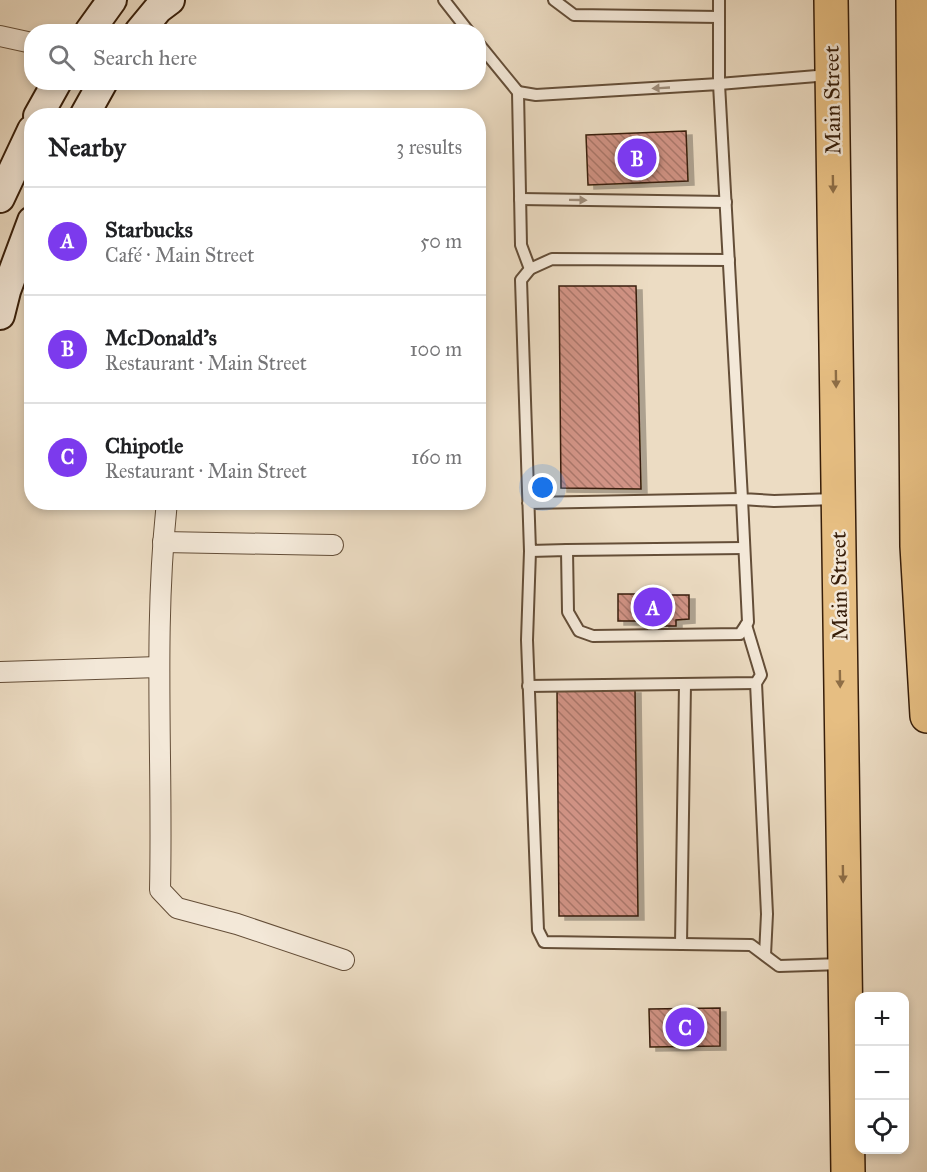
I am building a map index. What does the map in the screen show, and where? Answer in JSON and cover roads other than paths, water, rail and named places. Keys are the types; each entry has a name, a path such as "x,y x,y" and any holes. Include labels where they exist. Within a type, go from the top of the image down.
{"highway":[{"name":"Main Street","path":"831,0 848,1172"},
{"path":"913,0 918,546 927,716"}],"street":[{"path":"95,24 112,0"},
{"path":"146,24 170,0"},
{"path":"0,36 24,41"},
{"path":"42,108 53,90"},
{"path":"88,108 99,90"},
{"path":"0,198 24,146"},
{"path":"0,315 6,291 24,243"},
{"path":"166,510 159,667 160,890 177,908 237,924 344,960"},
{"path":"164,542 333,545"},
{"path":"0,672 159,667"}],"lane":[{"path":"444,0 463,24"},
{"path":"554,0 574,15 719,17"},
{"path":"567,550 568,612 579,631 593,636 740,634 748,622 719,84 719,0"},
{"path":"486,53 518,92 521,245 530,269"},
{"path":"518,92 536,95 832,75"},
{"path":"520,199 726,202"},
{"path":"729,260 552,259 530,269 521,280 530,551 528,686 538,930 544,942 751,945 779,966 845,963"},
{"path":"528,503 838,499"},
{"path":"530,551 744,548"},
{"path":"746,625 761,675 756,683 767,914 765,955"},
{"path":"528,686 756,683"},
{"path":"681,944 685,684"}],"place":[{"name":"McDonald's","path":"637,158"},
{"name":"Starbucks","path":"653,607"},
{"name":"Chipotle","path":"685,1027"}]}
